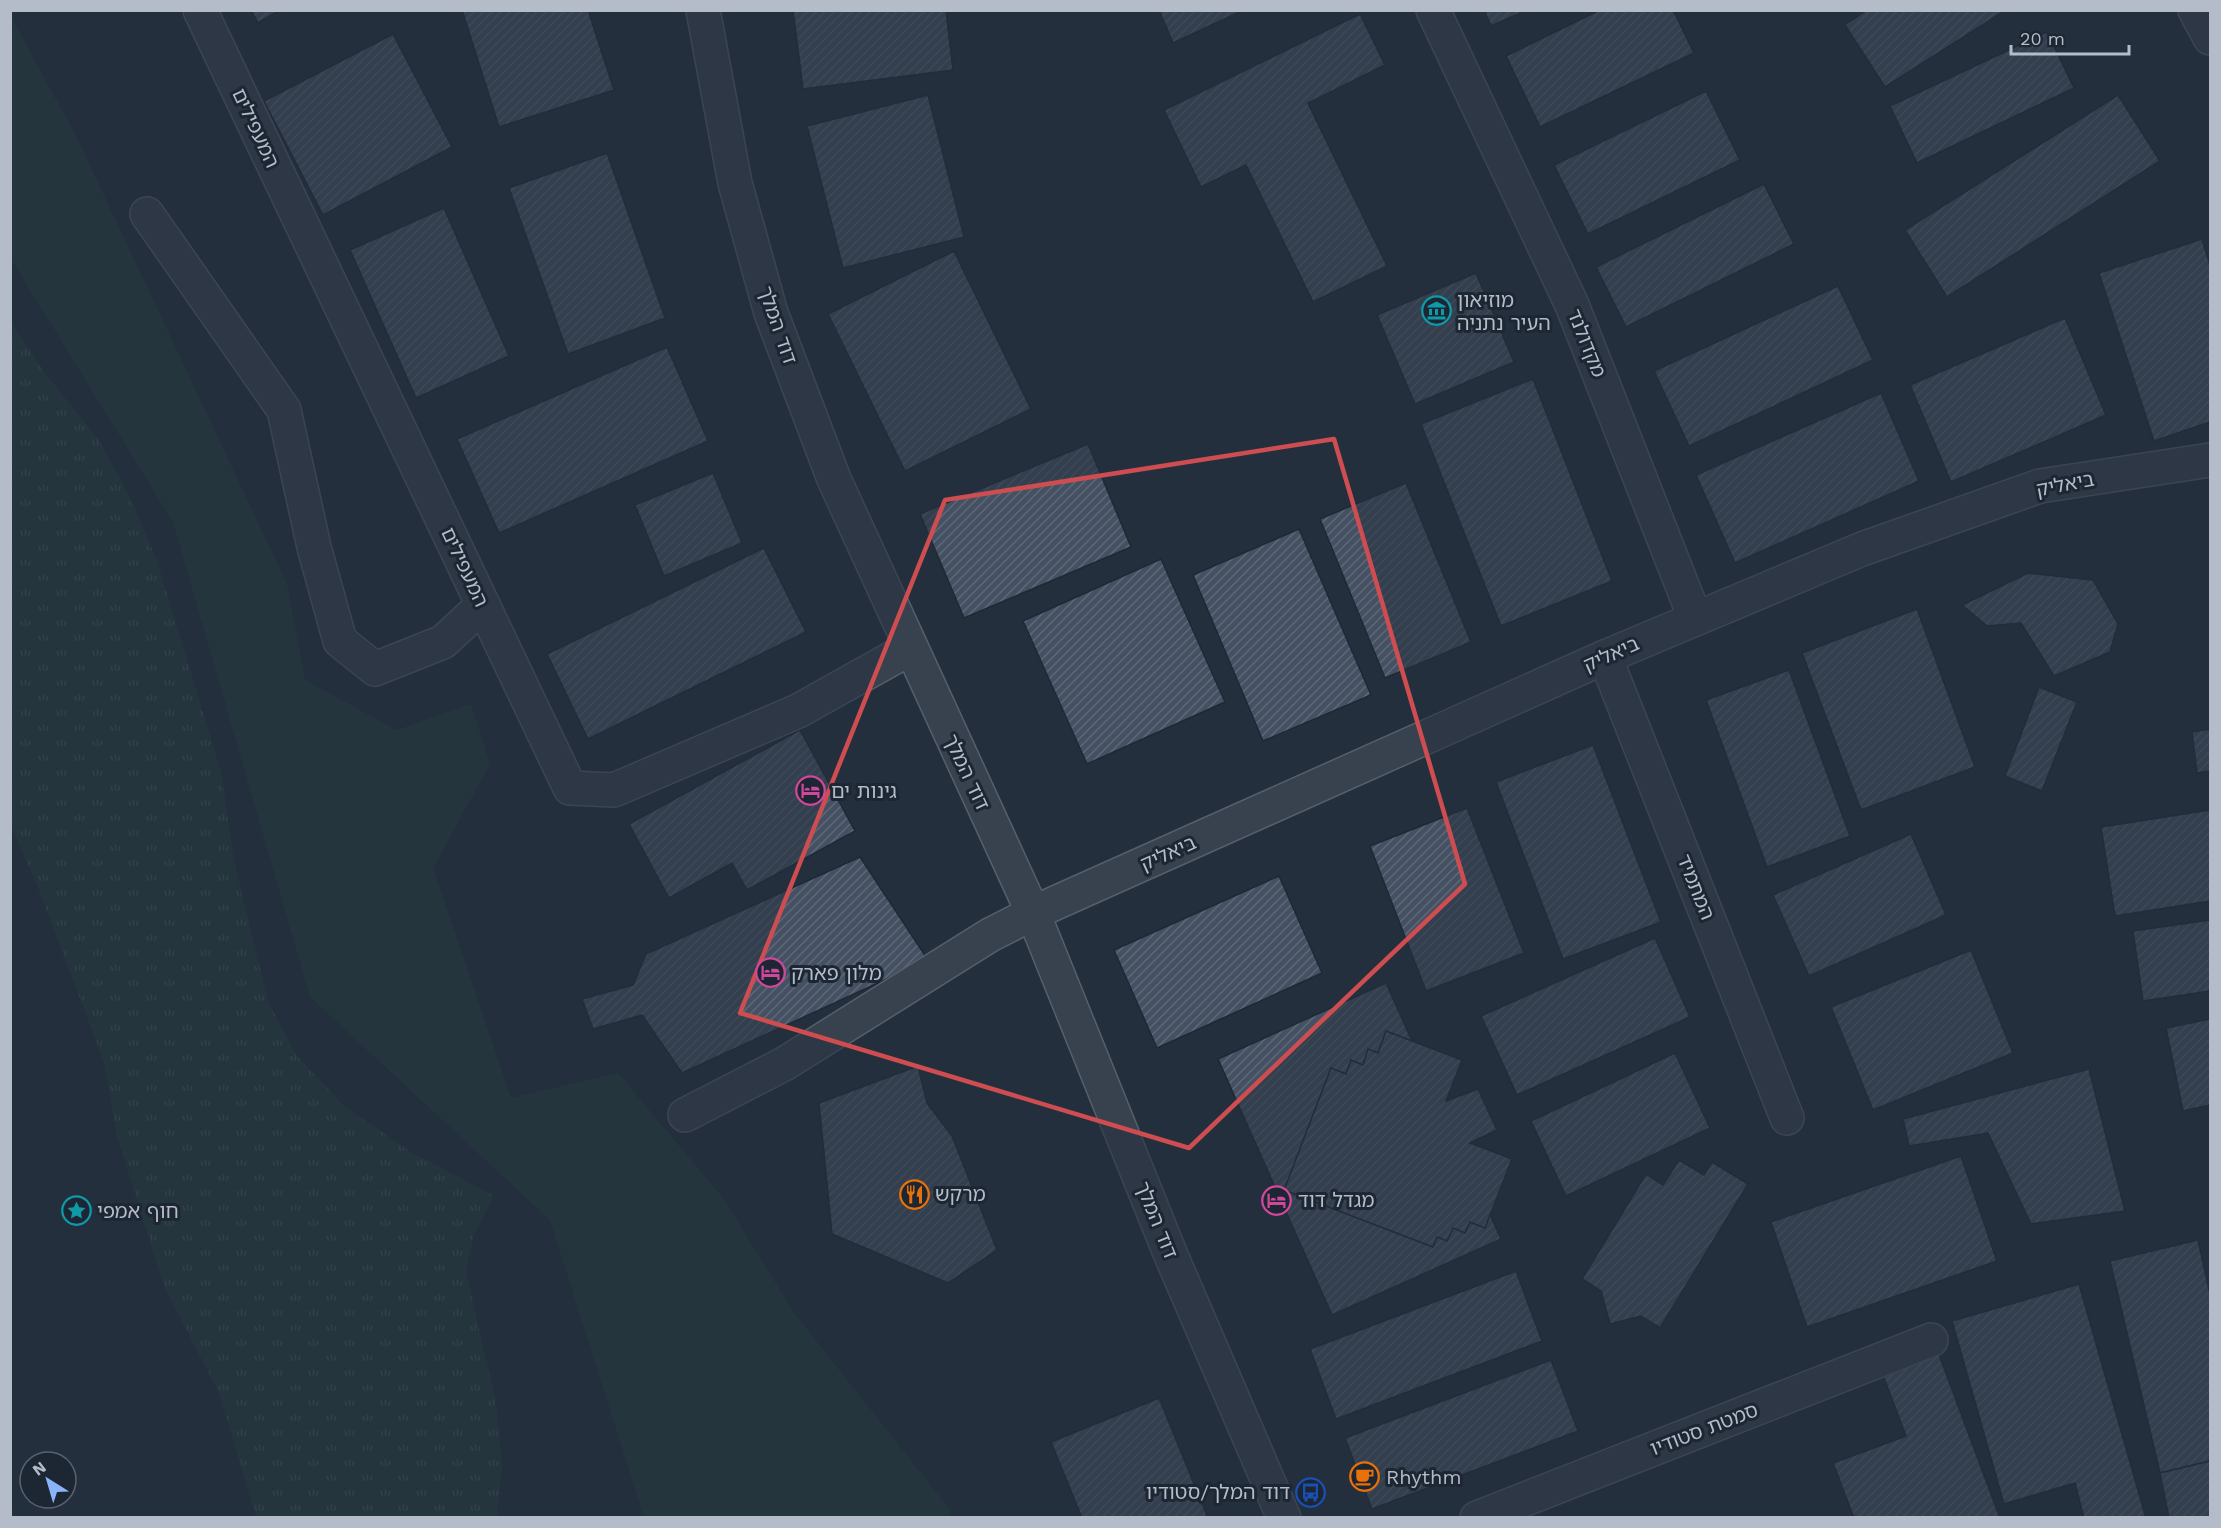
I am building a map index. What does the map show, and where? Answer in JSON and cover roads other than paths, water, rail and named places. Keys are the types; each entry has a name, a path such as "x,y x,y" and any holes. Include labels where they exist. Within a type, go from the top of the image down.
{"street":[{"name":"המעפילים","path":"200,10 570,788 614,790 798,711 909,648"},
{"name":"דוד המלך","path":"703,10 735,183 771,314 834,479 909,648 1033,913 1170,1253 1284,1518"},
{"name":"מקדולנד","path":"1433,10 1572,305 1695,618"},
{"path":"2195,10 2211,38"},
{"path":"147,214 284,410 314,547 340,641 375,669 443,642 483,605"},
{"name":"ביאליק","path":"685,1115 784,1064 990,935 1033,913 1695,618 1862,549 2040,486 2211,460"},
{"name":"המתמיד","path":"1605,657 1787,1118"},
{"name":"סמטת סטודיו","path":"1477,1518 1931,1340"}],"place":[{"name":"מוזיאון העיר נתניה","path":"1436,311"},
{"name":"גינות ים","path":"810,791"},
{"name":"מלון פארק","path":"770,973"},
{"name":"מרקש","path":"914,1194"},
{"name":"מגדל דוד","path":"1277,1200"},
{"name":"חוף אמפי","path":"76,1211"},
{"name":"Rhythm","path":"1365,1477"},
{"name":"דוד המלך/סטודיו","path":"1311,1492"}]}
